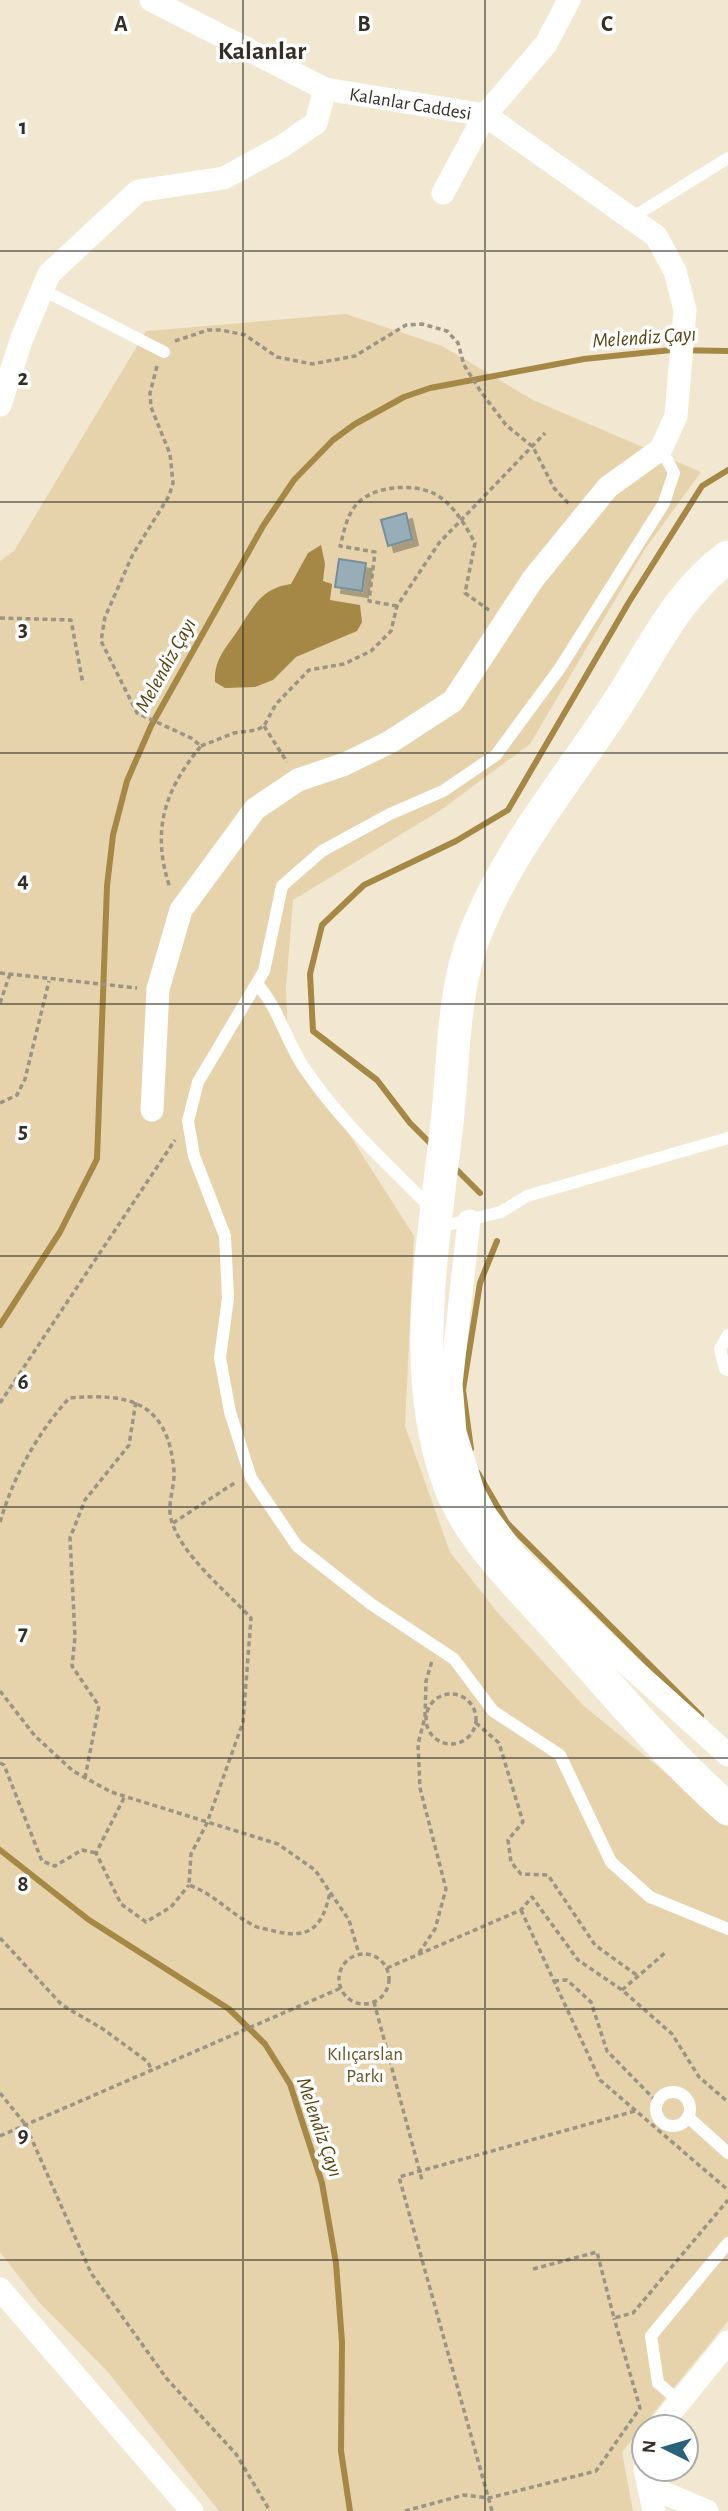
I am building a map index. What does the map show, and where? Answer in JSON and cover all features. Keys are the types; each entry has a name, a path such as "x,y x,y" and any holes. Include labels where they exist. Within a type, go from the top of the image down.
{"main road":[{"path":"728,557 703,575 669,620 615,708 518,849 475,935 461,985 447,1126 435,1209 427,1364 436,1449 452,1492 488,1550 678,1765 728,1809"}],"street":[{"name":"Kalanlar Caddesi","path":"151,0 325,89 485,115 656,236 675,271 685,310 676,416 661,449"},
{"path":"443,193 485,115 546,44 569,0"},
{"path":"0,405 22,338 49,274 138,191 224,178 281,147 316,123 325,89"},
{"path":"152,1110 158,989 185,904 255,809 298,780 345,764 390,742 453,701 533,579 608,487 661,449"},
{"path":"469,1221 452,1384 455,1432 473,1491 485,1514 516,1556 628,1665 728,1755"},
{"path":"0,2289 191,2511"},
{"path":"670,2413 728,2342"},
{"path":"648,2483 654,2511"},
{"path":"663,2483 707,2511"}],"lane":[{"path":"632,217 728,158"},
{"path":"43,290 164,352"},
{"path":"661,449 674,473 664,503 560,668 496,755 443,791 390,814 322,851 282,886 264,971 198,1082 188,1121 194,1156 225,1236 228,1298 220,1358 230,1412 249,1474 298,1546 371,1604 454,1659 493,1711 561,1755 611,1861 650,1897 728,1929"},
{"path":"257,984 270,1000 290,1045 318,1087 376,1154 435,1209 469,1221 501,1212 527,1196 728,1138"},
{"path":"728,1335 720,1349 725,1369 728,1370"},
{"path":"688,2117 679,2124 668,2125 659,2119 657,2102 669,2092 680,2093 688,2101 688,2117 728,2153"},
{"path":"679,2401 658,2383 651,2336 728,2243"}],"path":[{"path":"201,746 137,713 101,641 105,617 117,588 133,554 169,496 173,483 170,454 156,426 150,393 153,373 164,352 175,341 188,335 221,330 246,335 277,357 312,364 355,356 406,325 422,324 447,331 458,343 464,365 481,392 506,425 533,447 554,488 582,519"},
{"path":"185,904 173,898 164,871 162,815 171,786 201,746 234,733 257,730 264,726 276,704 309,670 344,664 371,651 391,631 397,606 439,544 545,433"},
{"path":"397,606 369,601 375,552 340,546 348,518 357,503 390,488 414,489 433,494 461,519 475,543 465,593 505,622"},
{"path":"0,618 71,620 83,684"},
{"path":"264,726 298,780"},
{"path":"0,973 143,988"},
{"path":"0,1003 10,974"},
{"path":"0,1103 17,1095 25,1079 49,980"},
{"path":"0,1402 188,1121"},
{"path":"0,1521 8,1495 29,1452 49,1421 69,1398 106,1395 136,1401 156,1417 168,1442 174,1472 170,1516 180,1542 251,1618 243,1721 207,1823 191,1854 189,1885 171,1907 146,1922 121,1904 96,1853"},
{"path":"85,1778 99,1706 72,1666 75,1637 70,1538 85,1500 129,1445 136,1401"},
{"path":"173,1523 249,1474"},
{"path":"436,1647 426,1681 425,1717 429,1733 435,1740 452,1745 468,1738 476,1723"},
{"path":"0,1691 35,1736 73,1771 85,1778 125,1797 278,1844 315,1870 349,1920 359,1954"},
{"path":"418,1955 435,1929 446,1889 420,1788 418,1745 432,1702 438,1697 453,1694 468,1700 473,1707 476,1723 499,1743 523,1822 508,1840 511,1862 521,1874 548,1875 595,1945 638,1976"},
{"path":"0,1763 5,1765 42,1861 55,1866 82,1850 96,1853"},
{"path":"96,1853 125,1797"},
{"path":"189,1885 211,1893 254,1926 285,1934 308,1932 318,1925 326,1912 330,1892"},
{"path":"387,1968 521,1910 532,1897 578,1960 622,1990 672,2034 699,2077 728,2102"},
{"path":"521,1910 600,2080 728,2190"},
{"path":"0,1938 62,2005 103,2029 148,2062 151,2069"},
{"path":"622,1990 666,1952"},
{"path":"359,1954 376,1956 387,1968 386,1992 374,2002 366,2004 351,2000 341,1988 341,1971 351,1958 359,1954"},
{"path":"554,1981 567,1980 591,2002 607,2051 657,2102"},
{"path":"0,2136 341,1988"},
{"path":"374,2002 422,2180"},
{"path":"0,2093 24,2124 91,2273 167,2379 236,2454 270,2511"},
{"path":"492,2511 399,2177 635,2111"},
{"path":"614,2318 633,2313 728,2200"},
{"path":"405,2511 464,2495 489,2498 596,2471 640,2408 597,2252 533,2269"}],"green space":[{"name":"Kılıçarslan Parkı","path":"346,314 442,346 533,400 701,472 645,549 530,744 441,810 293,900 286,989 288,1038 414,1236 405,1426 450,1552 498,1613 584,1706 728,1824 728,2321 654,2413 630,2413 630,2442 622,2452 633,2511 219,2511 107,2371 38,2301 0,2252 0,561 14,551 146,331"}],"shaded area":[{"path":"321,545 325,564 323,581 332,584 330,600 360,605 362,622 357,631 296,657 273,680 255,687 225,688 215,682 216,667 221,655 252,608 272,590 291,584 308,553"}],"building":[{"path":"406,513 412,539 388,546 381,520"},
{"path":"339,559 366,563 362,591 335,587"}],"waterway":[{"name":"Melendiz Çayı","path":"0,1325 60,1232 97,1159 107,886 113,835 127,781 151,726 263,526 294,480 333,440 355,424 404,397 430,388 584,359 671,350 728,351"},
{"path":"432,1145 410,1123 377,1080 313,1031 310,974 322,925 364,885 456,841 508,810 629,602 702,486 728,470"},
{"path":"452,1165 480,1193"},
{"path":"471,1449 463,1390 480,1283 497,1241"},
{"path":"478,1473 507,1523 701,1716"},
{"name":"Melendiz Çayı","path":"0,1850 89,1920 229,2009 265,2044 290,2084 322,2183 336,2263 342,2342 341,2451 350,2511"}],"district":[{"name":"Kalanlar","path":"262,50"}]}
